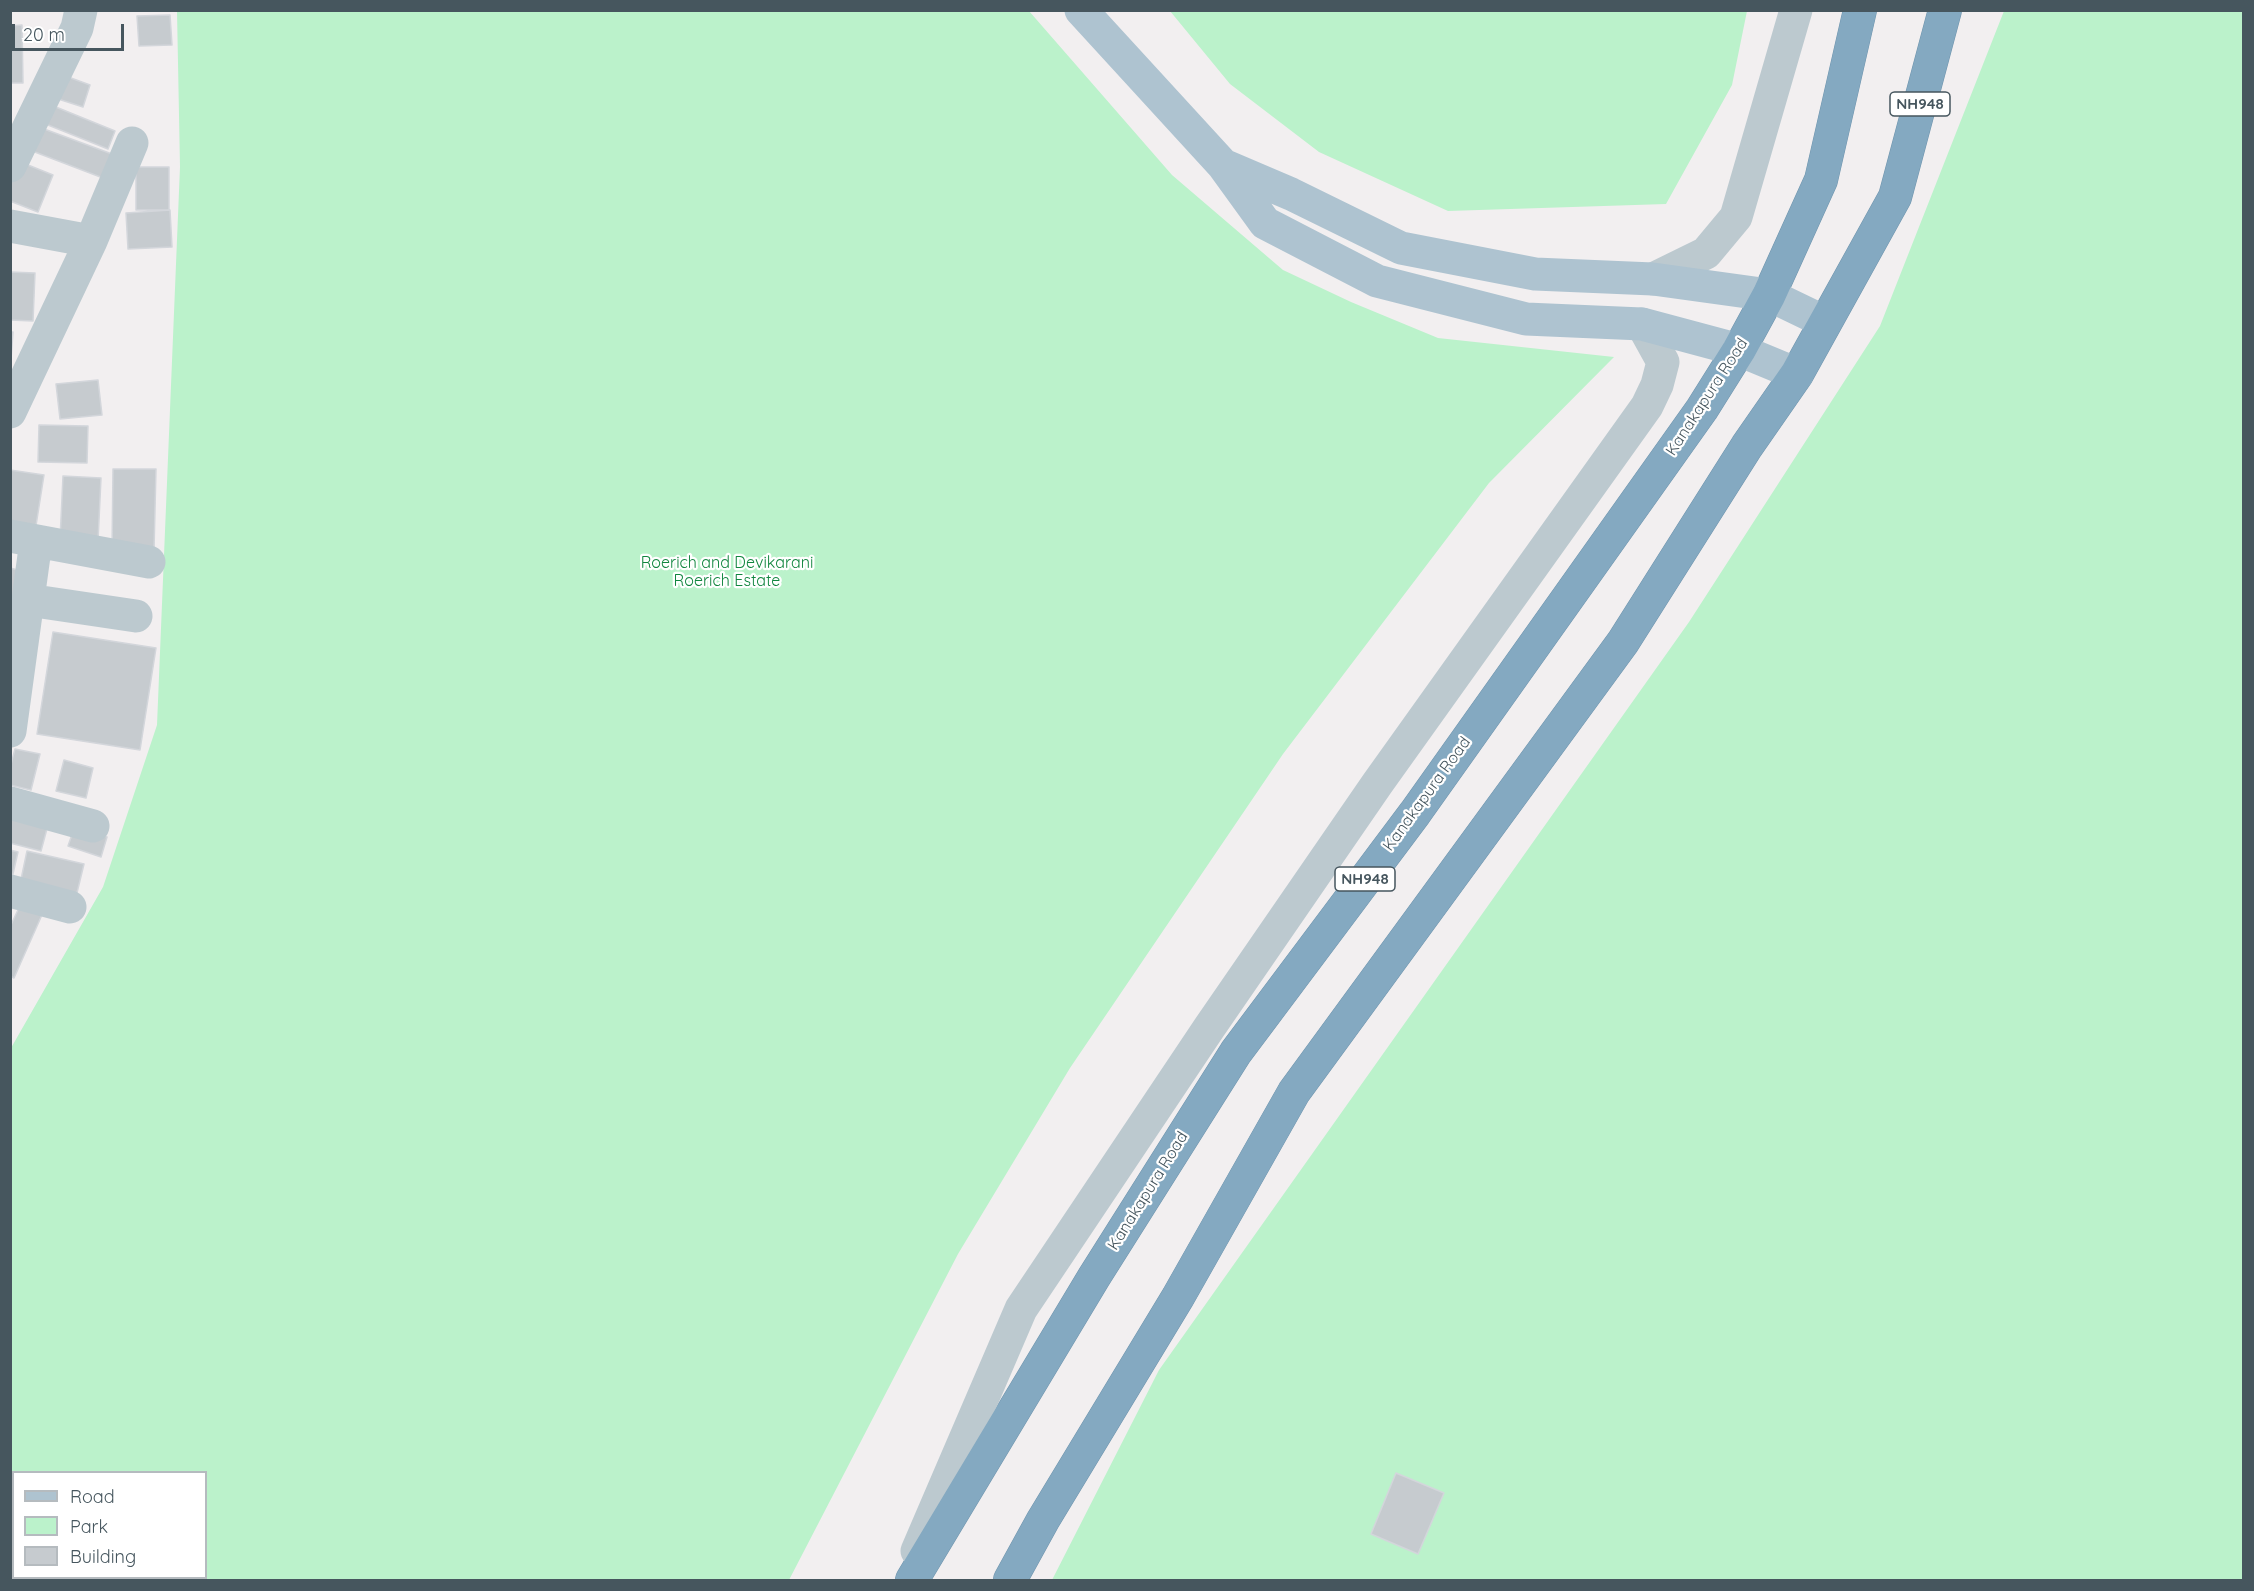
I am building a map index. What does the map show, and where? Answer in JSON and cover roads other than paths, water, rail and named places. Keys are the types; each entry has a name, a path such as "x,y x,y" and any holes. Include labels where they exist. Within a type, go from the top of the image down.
{"highway":[{"name":"Kanakapura Road","path":"912,1581 1094,1277 1236,1052 1415,813 1702,409 1739,350 1769,295 1821,180 1860,10"},
{"name":"NH948","path":"1010,1581 1042,1520 1178,1297 1294,1092 1623,642 1747,446 1797,374 1894,197 1945,10"}],"main road":[{"path":"1081,10 1223,165 1265,223 1377,281 1526,319 1642,324 1739,350 1797,374"},
{"path":"1223,165 1291,194 1401,248 1535,274 1653,279 1769,295 1825,322"}],"street":[{"path":"10,166 77,28 81,10"},
{"path":"1653,279 1706,253 1736,217 1796,10"},
{"path":"10,411 91,241 132,143"},
{"path":"10,226 91,241"},
{"path":"905,1581 1021,1308 1209,1028 1377,784 1647,406 1657,385 1663,362 1642,324"},
{"path":"10,731 28,600 23,539 149,562"},
{"path":"28,600 136,616"},
{"path":"10,803 93,826"},
{"path":"10,891 70,907"}],"park label":[{"name":"Roerich and Devikarani Roerich Estate","path":"727,572"}]}
